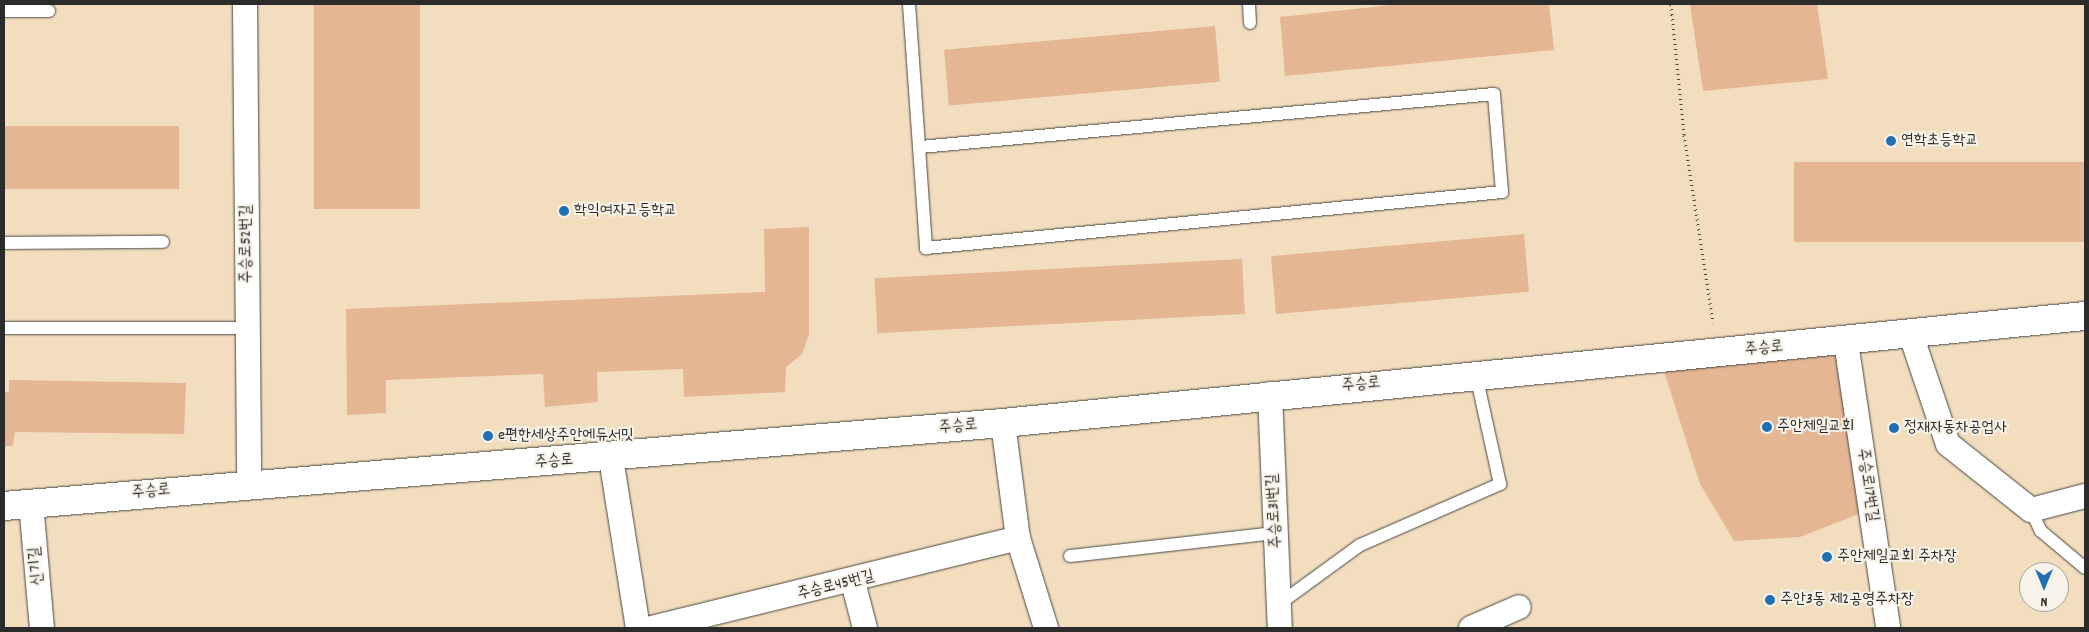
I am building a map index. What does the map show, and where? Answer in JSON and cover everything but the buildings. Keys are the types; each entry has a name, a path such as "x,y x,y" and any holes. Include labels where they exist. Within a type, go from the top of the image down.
{"street":[{"name":"주승로52번길","path":"245,4 249,484"},
{"name":"주승로","path":"4,506 249,484 611,458 1002,423 1270,394 1846,342 2085,316"},
{"path":"1911,335 1948,444 2031,510 2085,496"},
{"name":"주승로17번길","path":"1846,342 1888,628"},
{"name":"주승로31번길","path":"1270,394 1280,628"},
{"path":"1002,423 1018,538 1046,628"},
{"path":"611,458 638,628"},
{"name":"신기길","path":"31,503 42,628"},
{"name":"주승로45번길","path":"652,628 853,582 1018,538"},
{"path":"853,582 865,628"},
{"path":"1471,628 1519,606"}],"lane":[{"path":"909,4 926,248 1502,192 1494,94 921,147"},
{"path":"1249,4 1250,23"},
{"path":"4,11 49,11"},
{"path":"4,243 163,242"},
{"path":"4,328 247,328"},
{"path":"1279,604 1360,545 1500,484 1476,375"},
{"path":"2031,510 2041,531 2085,568"},
{"path":"1070,556 1276,533"}],"path":[{"path":"1671,4 1684,135 1718,354"}],"place":[{"name":"연학초등학교","path":"1891,141"},
{"name":"학익여자고등학교","path":"564,211"},
{"name":"주안제일교회","path":"1767,427"},
{"name":"정재자동차공업사","path":"1894,428"},
{"name":"e편한세상주안에듀서밋","path":"488,436"},
{"name":"주안제일교회 주차장","path":"1827,557"},
{"name":"주안3동 제2공영주차장","path":"1770,600"}]}
